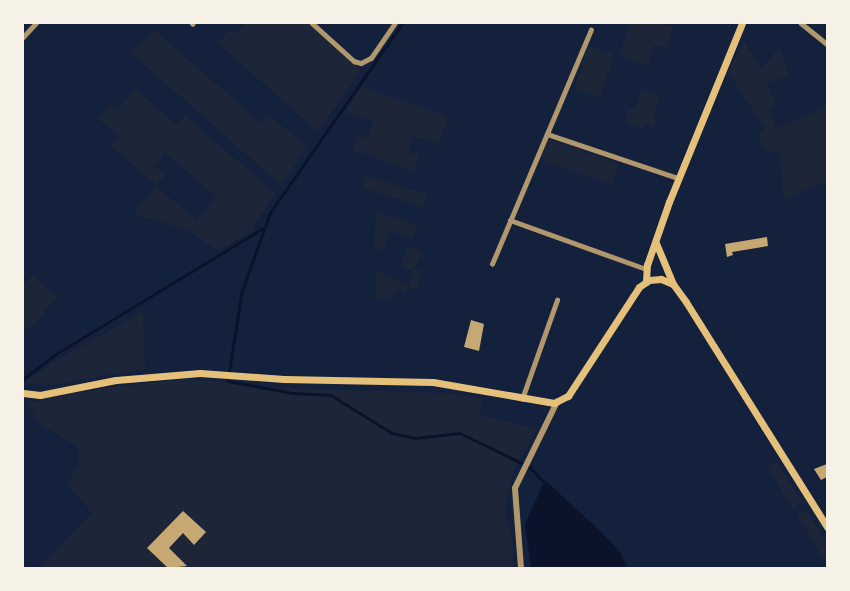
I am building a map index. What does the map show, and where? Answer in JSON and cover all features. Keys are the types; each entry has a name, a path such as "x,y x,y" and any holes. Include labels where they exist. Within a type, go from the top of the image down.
{"main road":[{"path":"646,282 646,269 678,178 741,23"},
{"path":"655,241 673,284 827,527"},
{"path":"23,393 40,395 149,376 223,374 433,382 522,400 557,402 568,396 632,297 646,282 661,279 673,284"}],"street":[{"path":"23,37 36,23"},
{"path":"312,23 354,61 361,63 371,58 396,23"},
{"path":"801,23 827,44"},
{"path":"492,264 591,30"},
{"path":"547,134 678,178"},
{"path":"510,220 646,269"},
{"path":"522,400 556,300"},
{"path":"521,568 514,494 524,465 557,402"}],"shaded area":[{"path":"245,23 309,23 361,70 318,132 218,43 230,29 236,33"},
{"path":"630,23 660,23 673,27 666,48 654,45 648,66 619,56"},
{"path":"154,30 261,123 269,115 307,147 281,185 131,53"},
{"path":"743,40 761,68 779,48 790,75 767,83 776,105 768,110 777,128 827,107 827,182 784,199 779,151 768,153 757,135 765,128 728,73"},
{"path":"588,46 614,54 600,98 575,90"},
{"path":"362,87 448,116 439,144 413,136 408,151 419,156 414,171 352,150 357,135 367,138 373,122 345,112"},
{"path":"135,89 177,125 185,116 276,194 252,227 254,230 218,251 188,230 133,214 156,185 111,146 119,136 98,119 110,104 118,110","holes":["165,153 217,197 196,220 156,186 165,175 154,166"]},
{"path":"642,89 660,96 653,118 656,120 654,127 645,124 643,129 625,122 629,109 634,110"},
{"path":"548,139 619,163 612,184 541,160"},
{"path":"366,175 427,195 423,207 362,187"},
{"path":"376,212 417,225 413,238 389,231 383,251 374,248"},
{"path":"407,247 423,252 414,269 421,271 416,290 408,287 406,293 397,289 393,299 376,300 375,270 409,285 413,270 401,267"},
{"path":"33,275 57,298 27,331 23,327 23,285"},
{"path":"143,312 145,369 50,385 24,383 58,359"},
{"path":"189,379 273,388 444,393 482,399 479,415 537,429 513,470 506,503 505,514 512,539 514,568 39,568 92,513 67,484 78,464 78,447 40,424 27,403 110,387"},
{"path":"777,463 802,502 792,508 768,467"},
{"path":"545,480 620,552 628,568 531,568 525,524"},
{"path":"806,510 827,544 827,565 797,515"}],"building":[{"path":"767,237 768,246 732,252 733,255 727,257 725,244"},
{"path":"471,320 484,324 479,351 464,347"},
{"path":"827,464 827,477 821,480 814,469"},
{"path":"183,511 206,532 194,545 183,533 169,548 187,566 168,568 147,548"}],"waterway":[{"path":"403,23 270,214 242,292 228,381 293,393 331,395 392,433 415,438 460,433 530,467 543,481"},
{"path":"23,379 56,354 265,227"}]}
